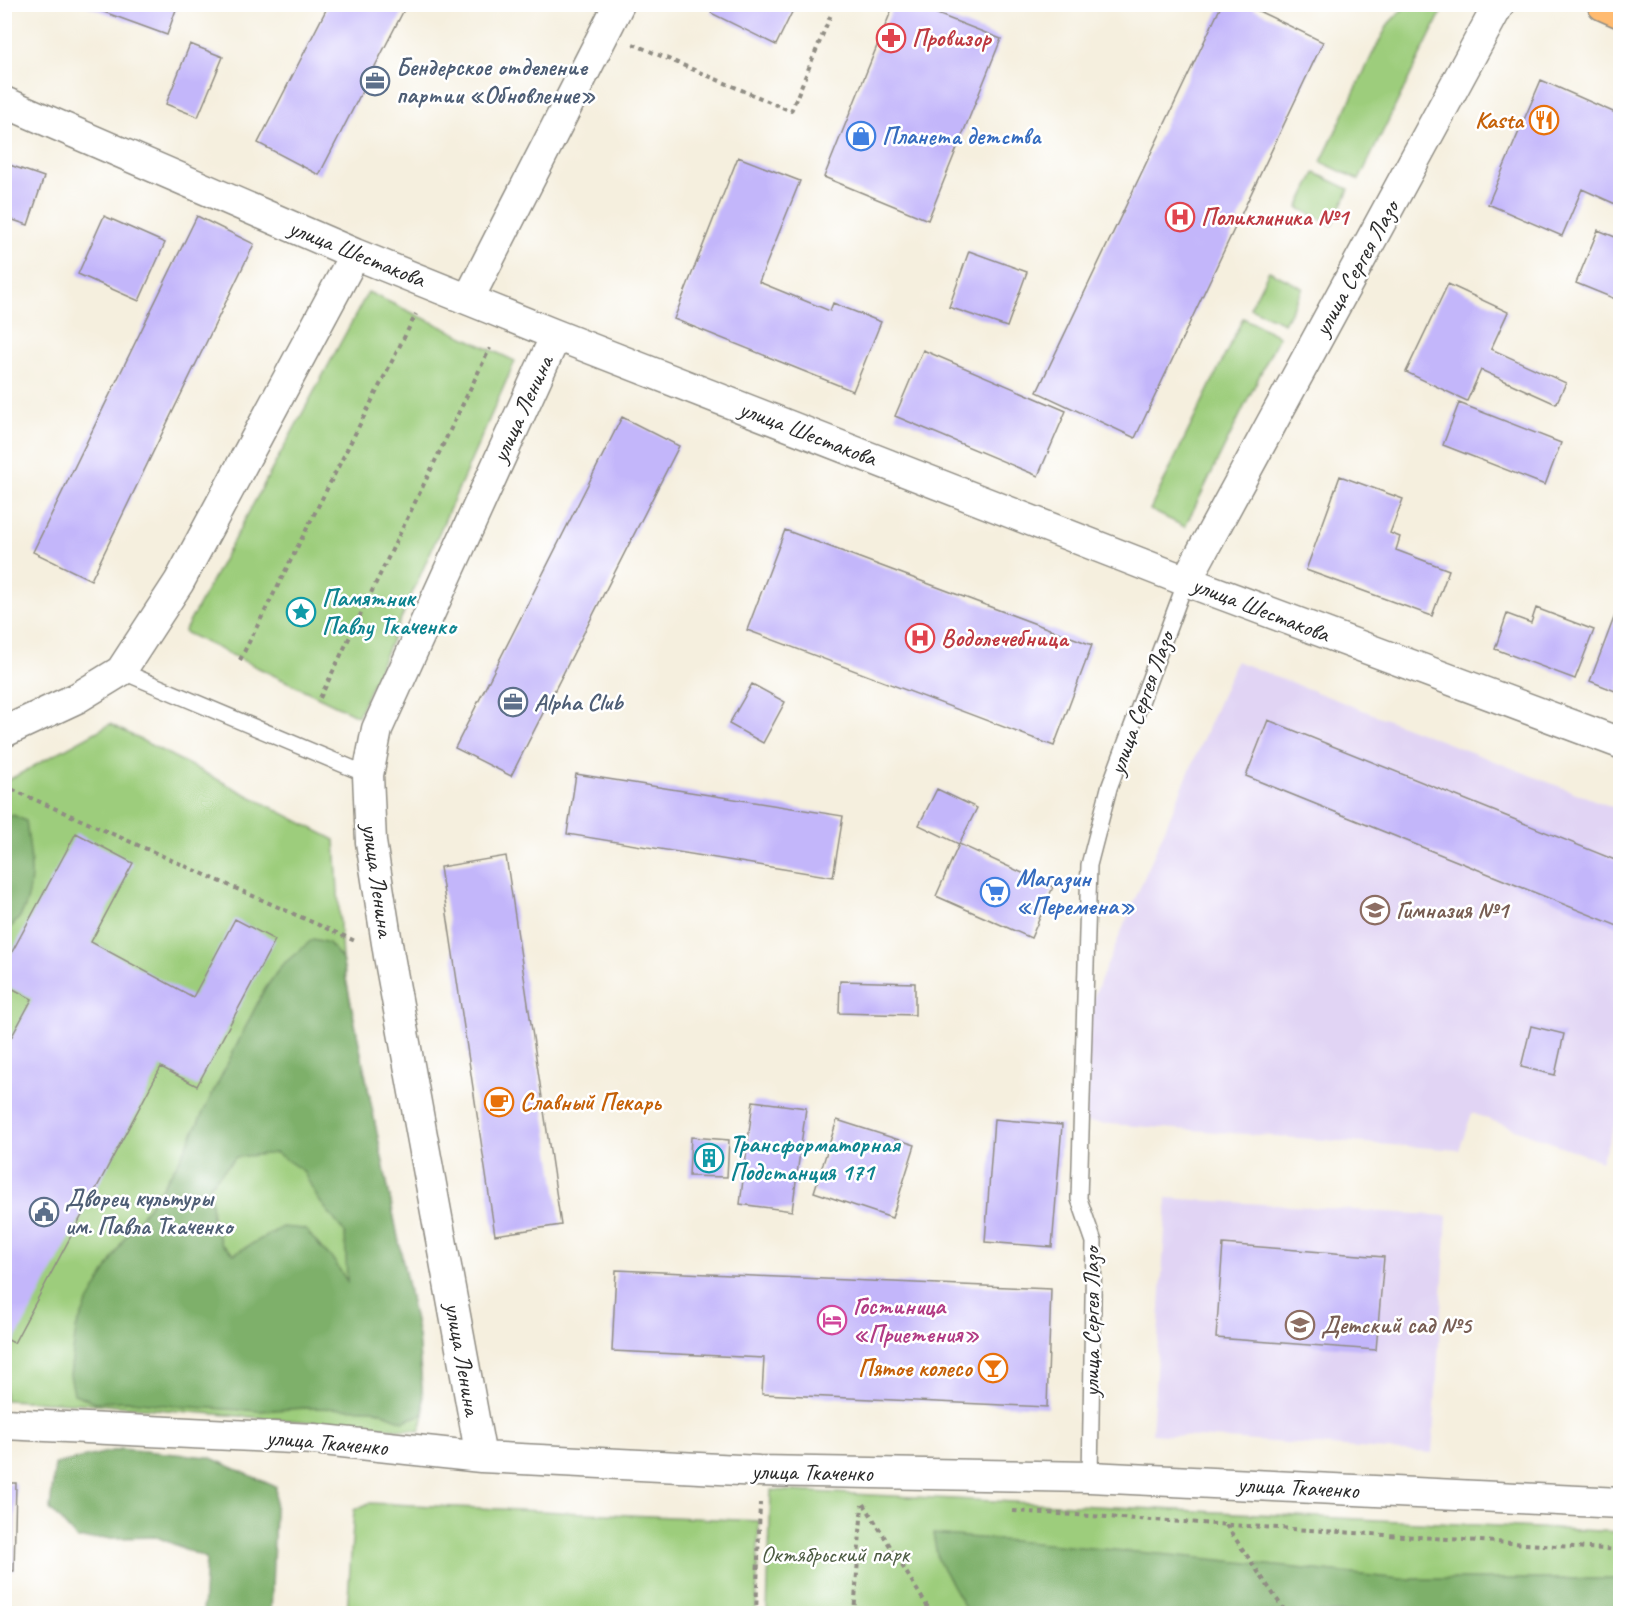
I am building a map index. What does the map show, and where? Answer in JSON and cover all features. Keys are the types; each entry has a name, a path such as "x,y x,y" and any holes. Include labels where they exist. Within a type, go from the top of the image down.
{"main road":[{"path":"1604,4 1620,11"}],"street":[{"path":"469,298 620,4"},
{"name":"улица Сергея Лазо","path":"1186,581 1499,4"},
{"name":"улица Шестакова","path":"4,102 355,254 556,335 1186,581 1620,743"},
{"path":"4,732 77,698 121,671 179,582 355,254"},
{"name":"улица Ленина","path":"481,1457 389,956 371,842 368,775 377,729 556,335"},
{"name":"улица Ткаченко","path":"4,1424 314,1439 481,1457 759,1471 1090,1477 1620,1503"}],"lane":[{"name":"улица Сергея Лазо","path":"1090,1477 1094,1242 1079,1199 1089,865 1109,788 1186,581"},
{"path":"121,671 368,775"}],"path":[{"path":"605,32 791,111 832,12"},
{"path":"240,660 416,314"},
{"path":"320,698 490,348"},
{"path":"4,786 389,956"},
{"path":"756,1614 760,1497"},
{"path":"862,1501 874,1502"},
{"path":"854,1614 862,1501"},
{"path":"862,1501 932,1614"},
{"path":"1003,1510 1620,1550"},
{"path":"1226,1525 1287,1614"}],"shaded area":[{"name":"Гимназия №1","path":"1236,661 1620,810 1620,1111 1601,1161 1472,1113 1459,1150 1082,1122 1088,1010"},
{"name":"Детский сад №5","path":"1167,1198 1447,1216 1432,1453 1152,1434"}],"green space":[{"path":"1408,4 1427,5 1441,13 1359,180 1321,162 1389,23"},
{"path":"1315,173 1349,189 1333,225 1298,208"},
{"path":"1269,271 1303,288 1284,323 1250,308"},
{"path":"368,292 515,361 358,716 184,632"},
{"path":"1243,318 1279,336 1185,527 1150,510"},
{"path":"110,724 335,840 342,959 418,1337 424,1414 420,1431 94,1404 5,1400 5,782"},
{"path":"13,815 26,821 31,881 21,915 5,933 5,818"},
{"path":"313,939 329,943 342,959 418,1337 424,1414 403,1421 373,1409 305,1408 260,1411 131,1401 95,1402 74,1394 70,1375 76,1329 86,1306 124,1239 180,1159 263,992 281,966","holes":["276,1153 303,1171 318,1199 345,1233 347,1281 332,1258 305,1229 282,1227 234,1254 221,1244 212,1216 210,1185 236,1157"]},
{"path":"121,1449 209,1457 276,1487 271,1613 203,1613 206,1558 157,1537 77,1539 50,1509 55,1464"},
{"name":"Октябрьский парк","path":"771,1490 1620,1532 1620,1613 767,1614"},
{"path":"369,1503 759,1521 756,1613 347,1613 354,1510"},
{"path":"933,1534 1181,1556 1401,1579 1620,1579 1620,1613 968,1613 938,1560"},
{"path":"5,1605 48,1607 48,1613 5,1613"}],"building":[{"path":"82,4 178,4 167,35"},
{"path":"329,4 407,4 319,175 258,143"},
{"path":"715,4 796,4 776,45 711,13"},
{"path":"894,4 912,4 1001,39 928,220 824,177"},
{"name":"Поликлиника №1","path":"1222,4 1244,4 1323,42 1135,438 1037,392"},
{"path":"190,44 223,57 198,117 166,104"},
{"path":"1541,80 1620,115 1620,206 1582,189 1562,236 1488,204"},
{"path":"738,157 800,181 759,282 830,311 833,303 881,322 853,391 674,319"},
{"path":"4,163 44,177 28,225 4,217"},
{"path":"104,216 165,243 139,301 78,274"},
{"path":"197,216 254,244 91,580 33,552"},
{"path":"1598,230 1620,239 1620,301 1576,283"},
{"path":"969,251 1027,272 1007,327 949,307"},
{"path":"1448,284 1508,312 1491,349 1566,383 1556,404 1481,370 1467,401 1406,372"},
{"path":"923,350 1066,411 1038,476 895,416"},
{"path":"1459,403 1561,443 1545,485 1443,445"},
{"path":"622,417 679,446 511,776 455,748"},
{"path":"1340,476 1403,499 1390,533 1400,537 1396,550 1449,570 1432,616 1306,570"},
{"name":"Водолечебница","path":"785,530 1092,645 1054,746 747,630"},
{"path":"1620,602 1620,693 1590,681"},
{"path":"1536,608 1594,630 1575,679 1495,649 1507,614 1531,623"},
{"path":"752,684 785,702 763,743 729,724"},
{"path":"1268,720 1620,862 1620,927 1246,776"},
{"path":"576,774 843,816 833,877 567,834"},
{"path":"937,789 977,808 959,844 919,825"},
{"name":"Дворец культуры им. Павла Ткаченко","path":"76,833 133,863 91,942 193,997 235,919 275,940 197,1086 161,1067 14,1343 4,1338 4,1051 32,999 4,984 4,967"},
{"name":"Магазин «Перемена»","path":"959,844 1053,887 1031,938 936,896"},
{"path":"506,856 561,1225 495,1235 440,867"},
{"path":"840,981 915,983 915,1015 839,1013"},
{"path":"1531,1026 1564,1034 1555,1075 1521,1067"},
{"path":"753,1101 806,1108 792,1211 740,1204"},
{"path":"994,1119 1062,1125 1052,1247 985,1242"},
{"path":"837,1120 915,1145 892,1218 814,1192"},
{"name":"Трансформаторная Подстанция 171","path":"691,1137 729,1140 727,1177 689,1176"},
{"path":"1223,1244 1384,1257 1376,1350 1216,1338"},
{"name":"Гостиница «Приетения»","path":"616,1270 1051,1289 1047,1407 762,1394 764,1358 612,1351"},
{"path":"4,1483 16,1483 14,1571 4,1571"}],"place":[{"name":"Провизор","path":"891,38"},
{"name":"Бендерское отделение партии «Обновление»","path":"375,81"},
{"name":"Kasta","path":"1544,120"},
{"name":"Планета детства","path":"861,136"},
{"name":"Поликлиника №1","path":"1180,217"},
{"name":"Памятник Павлу Ткаченко","path":"301,612"},
{"name":"Водолечебница","path":"920,638"},
{"name":"Alpha Club","path":"513,702"},
{"name":"Магазин «Перемена»","path":"995,892"},
{"name":"Гимназия №1","path":"1375,910"},
{"name":"Славный Пекарь","path":"499,1102"},
{"name":"Трансформаторная Подстанция 171","path":"709,1158"},
{"name":"Дворец культуры им. Павла Ткаченко","path":"44,1212"},
{"name":"Гостиница «Приетения»","path":"832,1320"},
{"name":"Детский сад №5","path":"1300,1325"},
{"name":"Пятое колесо","path":"993,1368"}]}
